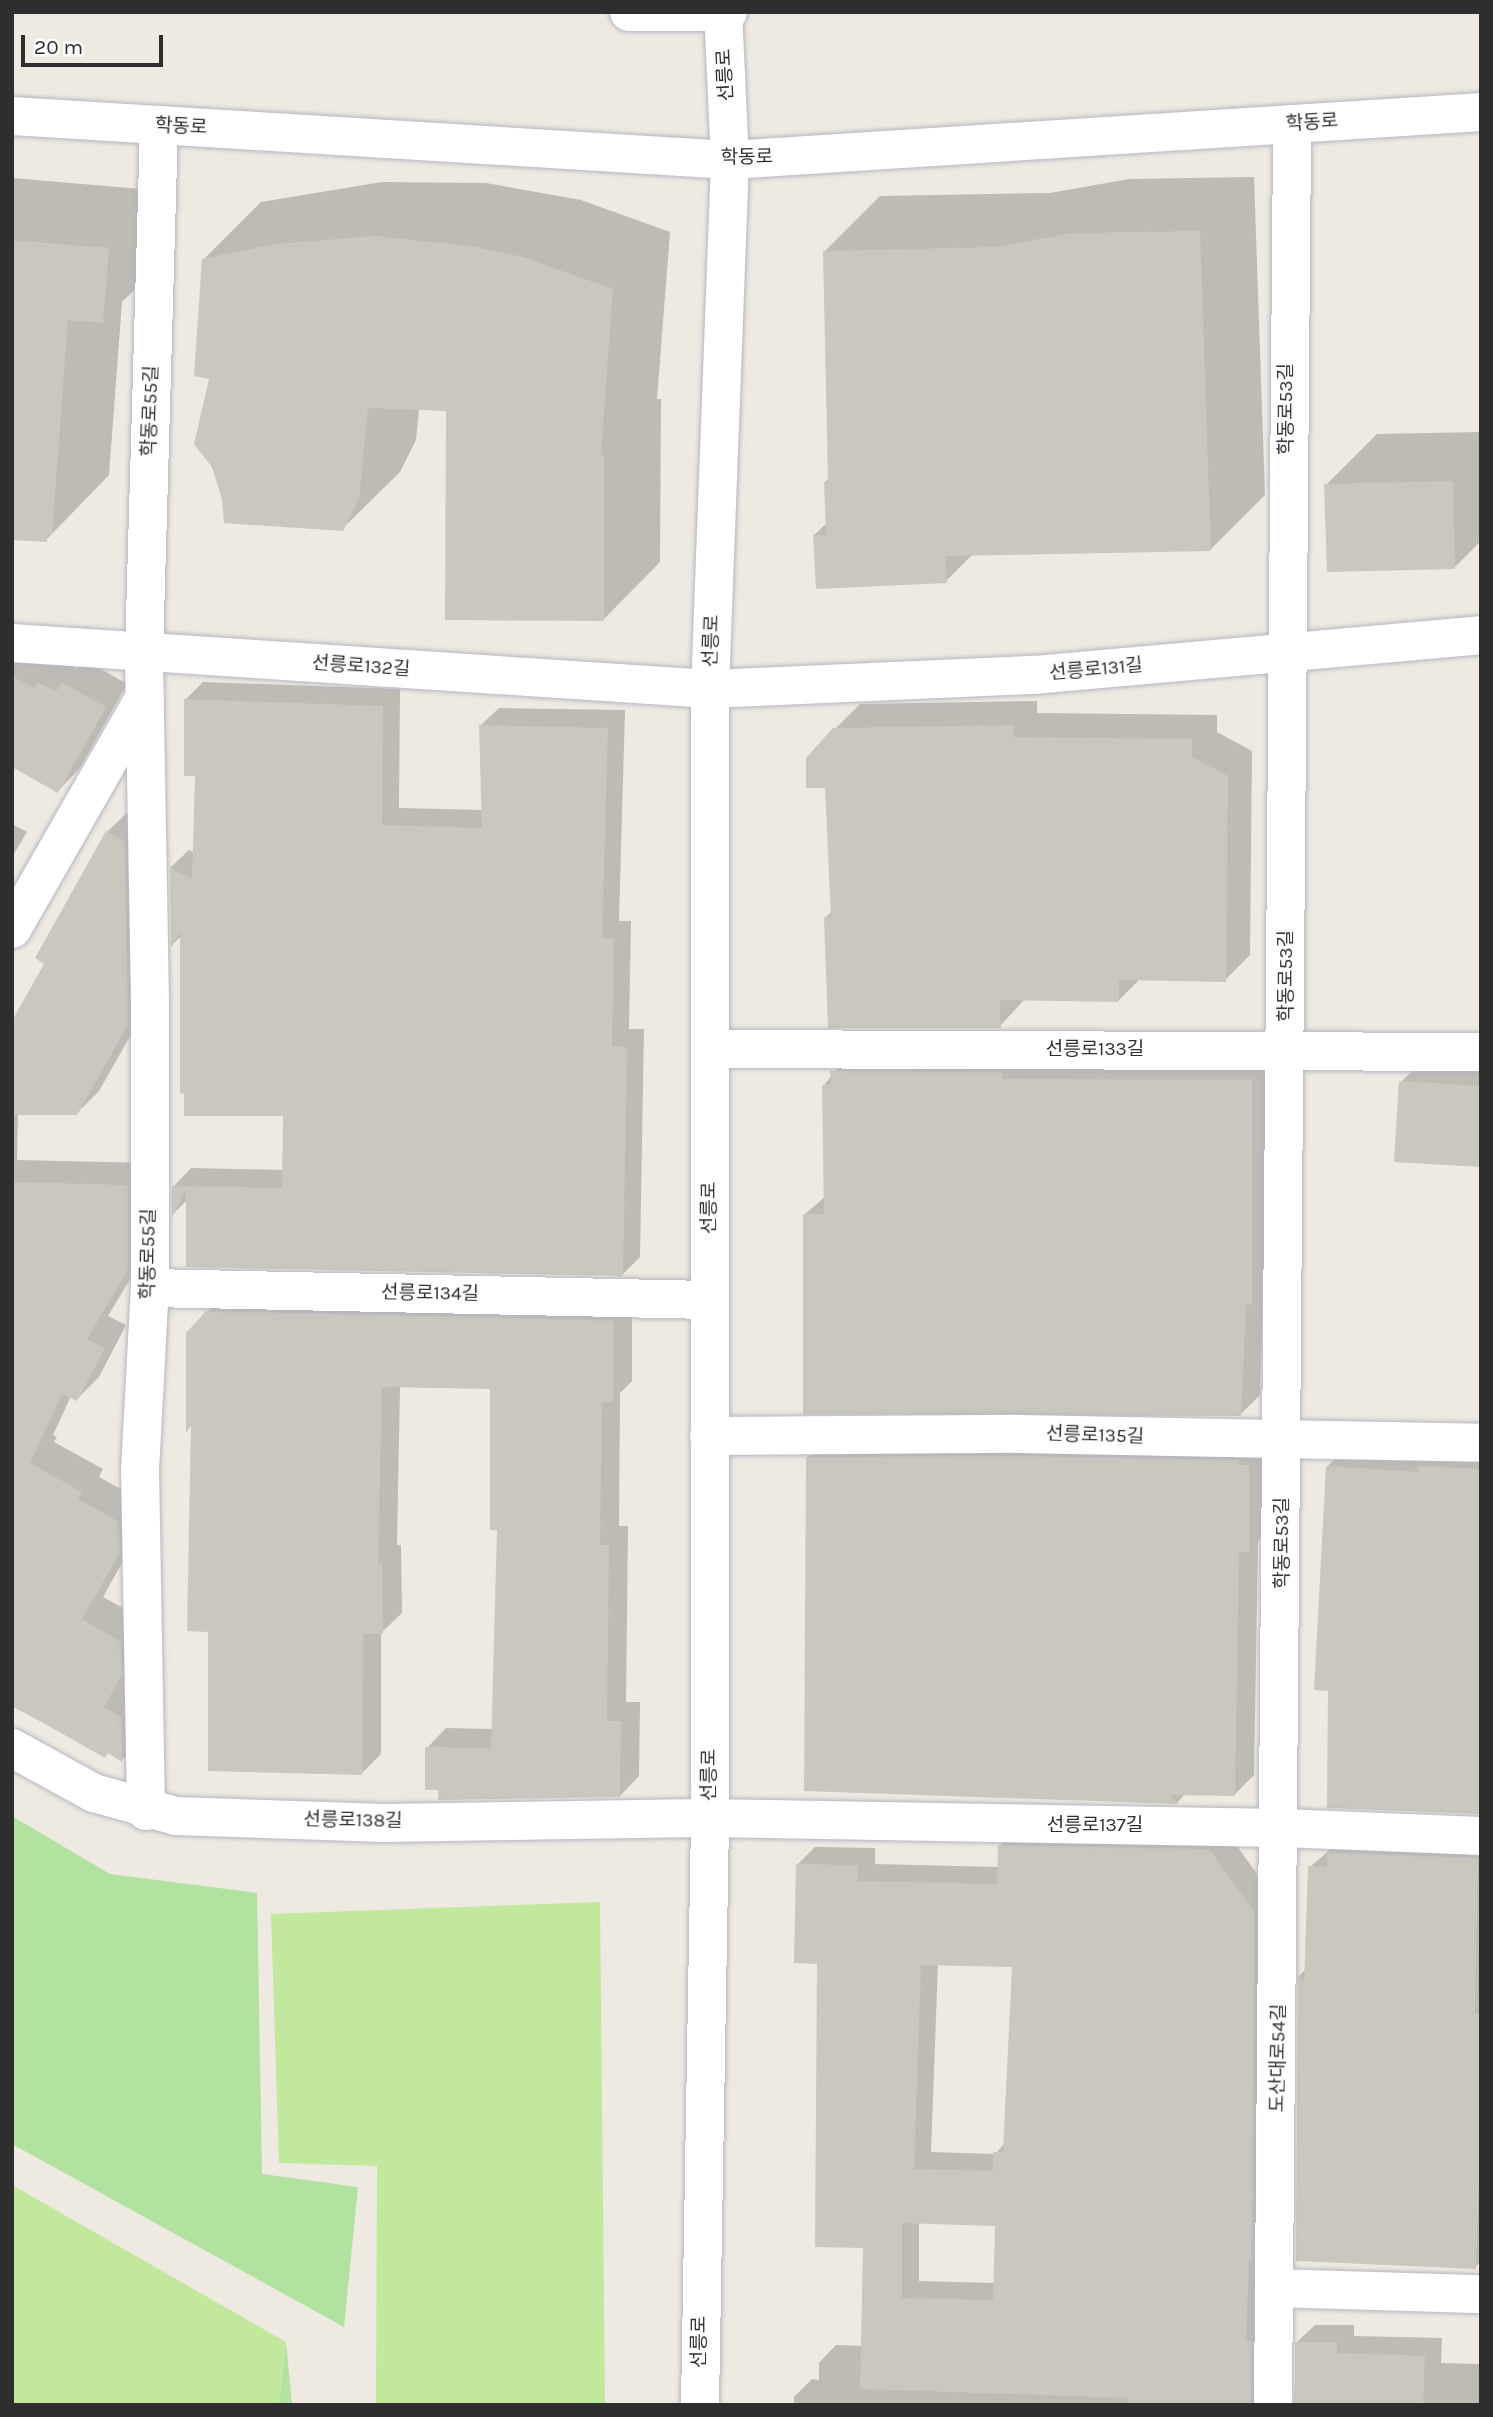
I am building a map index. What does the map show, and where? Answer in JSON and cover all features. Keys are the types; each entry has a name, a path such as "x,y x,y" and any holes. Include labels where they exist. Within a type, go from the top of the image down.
{"street":[{"path":"629,12 725,12"},
{"name":"선릉로","path":"700,2405 710,1818 710,690 730,160 725,12"},
{"name":"학동로","path":"12,116 730,160 1481,112"},
{"name":"학동로53길","path":"1282,1828 1292,124"},
{"name":"학동로55길","path":"146,1811 140,1470 150,1288 144,653 159,125"},
{"name":"선릉로131길","path":"710,690 1035,675 1287,655 1481,635"},
{"name":"선릉로132길","path":"12,643 710,690"},
{"path":"12,929 145,697"},
{"name":"선릉로133길","path":"710,1049 1481,1052"},
{"name":"선릉로134길","path":"150,1288 709,1300"},
{"name":"선릉로135길","path":"709,1436 1020,1434 1481,1443"},
{"name":"선릉로138길","path":"12,1748 94,1793 146,1811 176,1816 384,1823 710,1818"},
{"name":"선릉로137길","path":"710,1818 1282,1828 1481,1836"},
{"name":"도산대로54길","path":"1273,2405 1282,1828"},
{"path":"1276,2288 1481,2294"}],"green space":[{"path":"12,1816 110,1874 257,1893 262,2174 358,2187 344,2327 12,2144"},
{"path":"600,1902 605,2405 376,2405 377,2166 279,2163 271,1914"},
{"path":"12,2185 286,2342 279,2405 12,2405"},
{"path":"286,2342 292,2405 279,2405"}],"building":[{"path":"1200,231 1211,551 945,556 947,583 816,589 813,535 826,535 824,482 828,482 823,251 994,247 1073,233"},
{"path":"375,236 471,246 523,257 613,289 601,455 604,455 604,621 445,620 446,411 368,408 359,499 343,531 224,523 222,499 212,467 194,444 209,379 194,376 202,259 275,244"},
{"path":"12,240 109,248 103,323 68,320 52,535 47,534 47,542 12,540"},
{"path":"1453,481 1455,569 1327,572 1324,484"},
{"path":"12,676 34,688 37,682 56,691 62,682 106,707 58,793 12,767"},
{"path":"184,699 383,706 382,825 482,828 479,725 608,728 602,938 614,938 612,1046 627,1047 623,1276 186,1267 186,1189 172,1217 172,1186 282,1188 283,1116 184,1116 184,1094 180,1093 180,932 171,948 170,867 192,879 195,776 184,776"},
{"path":"1013,725 1013,737 1192,739 1192,757 1228,776 1226,982 1119,980 1119,1002 1000,1000 1001,1028 828,1028 824,917 831,917 825,788 806,788 806,758 833,728"},
{"path":"106,831 125,842 128,1025 77,1115 12,1115 12,1021 44,964 35,958"},
{"path":"830,1071 1002,1072 1002,1079 1252,1080 1252,1305 1246,1304 1241,1416 803,1414 803,1214 824,1214 822,1085 831,1084"},
{"path":"1399,1081 1481,1086 1481,1167 1394,1162"},
{"path":"12,1182 128,1185 128,1270 87,1339 105,1348 77,1401 62,1394 30,1463 82,1492 78,1499 119,1522 120,1553 82,1619 121,1642 122,1675 104,1707 122,1717 122,1762 108,1753 105,1758 12,1705"},
{"path":"206,1311 614,1320 613,1402 602,1402 600,1545 609,1545 607,1721 621,1721 620,1797 438,1800 438,1790 425,1790 425,1747 491,1748 497,1530 490,1530 490,1389 382,1387 378,1563 382,1563 383,1634 363,1634 362,1775 208,1771 208,1632 187,1631 191,1425 186,1433 186,1333"},
{"path":"1020,1456 1239,1460 1239,1465 1249,1465 1249,1552 1239,1552 1235,1796 1171,1795 1178,1804 804,1791 806,1457"},
{"path":"1326,1466 1418,1472 1418,1466 1481,1469 1479,1814 1327,1808 1328,1691 1314,1690"},
{"path":"998,1845 1209,1849 1255,1913 1252,2260 1249,2260 1246,2341 1252,2341 1251,2405 1129,2405 1129,2398 860,2389 863,2248 815,2247 817,1964 794,1963 796,1864 858,1865 858,1881 997,1884","holes":["921,1965 1012,1967 1003,2152 993,2152 993,2171 914,2169","902,2223 995,2226 993,2300 902,2298"]},
{"path":"1327,1852 1478,1858 1475,2014 1481,2014 1481,2120 1476,2269 1296,2261 1298,1974 1304,1982 1308,1866 1327,1867"},
{"path":"1295,2342 1337,2342 1337,2353 1425,2356 1423,2405 1295,2405"}]}
